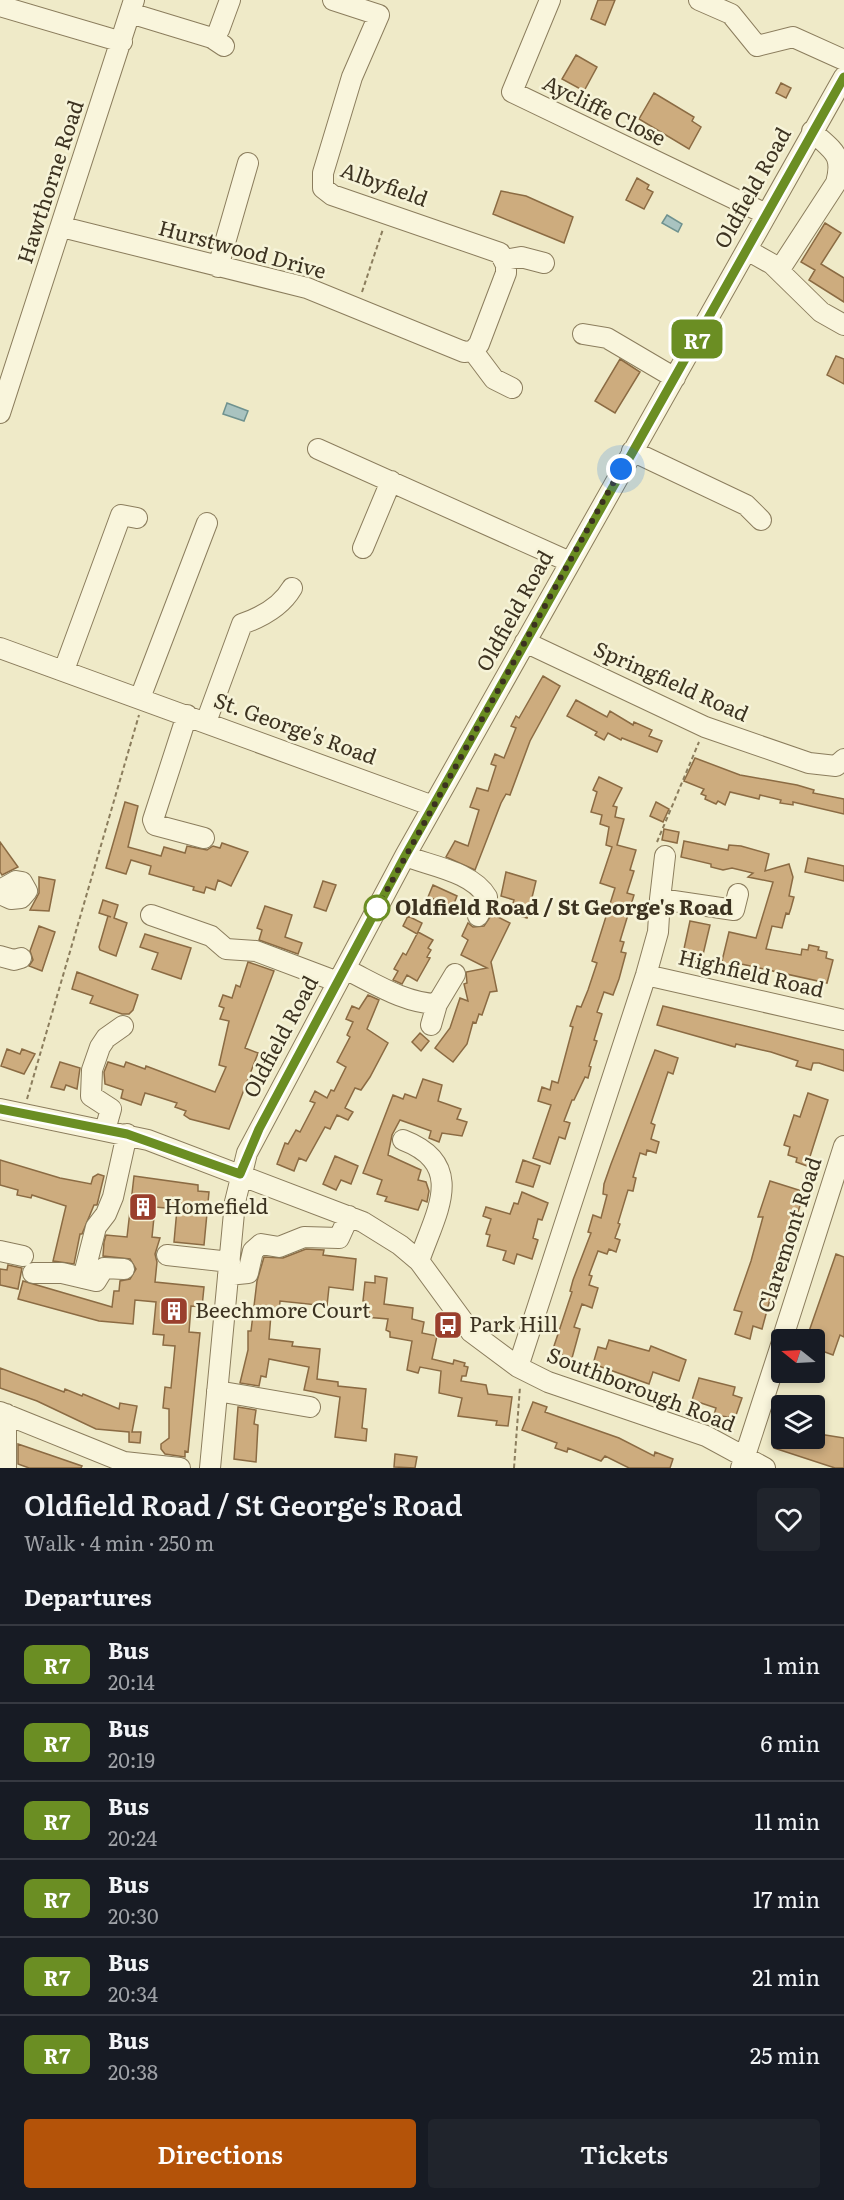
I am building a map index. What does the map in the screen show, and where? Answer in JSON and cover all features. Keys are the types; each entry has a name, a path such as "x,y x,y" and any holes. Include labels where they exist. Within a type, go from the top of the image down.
{"street":[{"path":"132,6 212,38 221,38 230,0"},
{"name":"Albyfield","path":"333,0 382,8 352,77 321,181 326,192 495,250 505,260"},
{"name":"Aycliffe Close","path":"550,0 512,92 766,214"},
{"path":"699,0 731,14 758,46 793,37 844,60"},
{"path":"0,6 122,42"},
{"name":"Hawthorne Road","path":"0,413 132,6"},
{"name":"Oldfield Road","path":"210,1468 240,1174 259,1129 405,856 844,77"},
{"path":"780,269 836,183 841,168 842,159 812,131"},
{"path":"218,267 248,163"},
{"name":"Hurstwood Drive","path":"62,227 308,288 464,352 473,351"},
{"path":"747,250 780,269 820,312 844,326"},
{"path":"512,388 494,379 473,351 479,344 506,273 505,260 521,257 544,262"},
{"path":"583,334 607,338 675,378"},
{"path":"318,448 570,562"},
{"path":"632,451 746,505 761,520"},
{"path":"363,548 391,481"},
{"path":"64,670 121,515 138,518"},
{"path":"140,698 207,524"},
{"path":"206,722 242,624 261,617 286,598 292,588"},
{"name":"Springfield Road","path":"525,642 705,727 809,763 840,762"},
{"name":"St. George's Road","path":"0,648 433,806"},
{"path":"187,715 153,820 155,825 204,838"},
{"path":"518,1367 658,932 661,850"},
{"path":"405,856 472,881 482,888 487,897 478,916"},
{"path":"660,899 734,910 738,894"},
{"path":"151,915 211,936 226,949 256,951 341,975 410,1000 437,1004"},
{"path":"0,956 14,960 21,958"},
{"path":"431,1025 437,1004 455,974"},
{"name":"Highfield Road","path":"646,975 844,1020"},
{"path":"105,1130 111,1109 91,1096 92,1070 102,1042 123,1026"},
{"name":"Southborough Road","path":"0,1109 127,1134 349,1216 384,1233 418,1261 471,1332 518,1367 548,1382 706,1436 743,1463 765,1468"},
{"path":"83,1278 96,1227 106,1214 112,1197 127,1134"},
{"path":"403,1140 421,1147 429,1154 444,1182 440,1202 418,1261"},
{"name":"Claremont Road","path":"786,1329 844,1146"},
{"path":"168,1255 248,1273 253,1251 261,1244 279,1246 304,1237 339,1238 349,1216"},
{"path":"0,1251 23,1256"},
{"path":"33,1273 62,1273 96,1281 104,1268 124,1269"},
{"name":"Claremont Road","path":"743,1463 771,1375"},
{"path":"217,1391 310,1407"},
{"path":"6,1468 3,1413 124,1462 180,1468"}],"path":[{"path":"356,308 389,214"},
{"path":"23,1114 141,709 140,698"},
{"path":"661,850 705,727"},
{"path":"514,1468 520,1399 518,1367"}],"water":[{"path":"667,215 682,224 678,232 662,223"},
{"path":"227,403 248,411 244,421 223,414"}],"building":[{"path":"598,0 615,0 605,25 591,19"},
{"path":"576,55 597,67 584,91 562,79"},
{"path":"781,83 791,88 786,98 776,93"},
{"path":"654,93 694,117 692,121 701,127 689,149 639,119"},
{"path":"637,178 649,185 647,189 653,192 644,209 626,200"},
{"path":"501,191 526,196 573,217 564,243 493,214"},
{"path":"825,223 841,233 821,264 844,278 844,302 809,280 815,270 801,262"},
{"path":"836,356 844,359 844,384 827,375"},
{"path":"620,359 640,372 615,413 595,401"},
{"path":"543,676 560,686 530,741 510,795 506,794 501,803 475,870 446,857 455,841 468,846 479,810 470,807 477,788 488,791 496,766 491,764 495,754 504,758 516,728 511,726 516,716 519,718"},
{"path":"576,700 607,717 610,711 633,725 634,722 652,730 649,736 662,741 657,752 622,738 621,740 608,733 604,740 595,735 597,732 567,716"},
{"path":"695,758 740,775 797,785 814,790 813,793 844,799 844,814 793,802 793,805 780,803 781,800 760,795 759,799 730,792 725,805 718,801 716,804 705,799 706,796 701,794 704,789 684,781"},
{"path":"599,777 622,788 613,806 617,807 615,817 624,819 617,845 636,850 630,870 634,871 627,893 634,895 620,941 624,942 621,952 626,953 619,979 613,995 604,992 597,1012 602,1014 594,1040 597,1041 589,1066 591,1067 588,1078 585,1077 572,1100 564,1121 570,1123 565,1139 559,1137 550,1164 533,1158 551,1105 538,1101 542,1087 550,1090 552,1081 558,1083 573,1027 570,1026 577,1006 581,1007 597,963 592,961 615,888 600,883 612,847 606,845 609,827 600,824 602,815 591,812 597,792 593,790"},
{"path":"125,802 138,806 128,847 161,856 164,847 185,853 187,846 207,850 213,846 220,848 222,843 248,852 231,886 218,880 215,890 206,887 204,893 193,890 194,887 149,874 151,866 131,860 126,874 106,868"},
{"path":"656,802 669,809 663,822 650,816"},
{"path":"664,829 679,832 677,843 662,840"},
{"path":"684,841 728,850 729,845 741,846 769,854 765,871 789,864 793,877 789,896 794,897 782,928 772,926 766,949 801,955 802,949 808,950 809,945 819,947 818,950 827,952 826,958 833,960 827,983 732,962 731,968 721,965 729,932 756,938 773,882 748,877 753,873 732,868 723,870 711,867 711,864 681,857"},
{"path":"0,842 18,867 2,875 0,872"},
{"path":"808,858 844,866 844,881 805,872"},
{"path":"506,872 536,881 527,918 510,913 514,900 501,896"},
{"path":"39,877 55,880 49,911 30,910 39,893"},
{"path":"323,881 336,885 326,911 314,907"},
{"path":"433,885 457,896 453,906 428,897"},
{"path":"103,900 118,905 114,918 127,923 116,956 100,950 99,947 108,916 99,913"},
{"path":"265,906 292,915 285,937 302,943 298,954 259,940 262,930 257,928"},
{"path":"492,914 510,923 491,962 497,991 490,992 482,1015 479,1014 476,1023 473,1022 467,1044 453,1062 435,1048 450,1028 460,998 468,1001 464,984 467,983 466,972 487,968 461,955 468,940 462,936 468,923 473,927 484,926"},
{"path":"408,916 422,923 417,934 403,926"},
{"path":"690,921 710,925 701,963 682,958"},
{"path":"39,926 55,932 42,971 29,966 33,960 30,951"},
{"path":"418,932 433,940 428,948 431,950 427,957 430,958 417,981 407,975 402,984 393,980 398,971 394,969 403,953 406,955"},
{"path":"145,934 191,948 181,979 152,969 158,953 140,947"},
{"path":"248,962 274,971 245,1048 258,1053 229,1129 190,1119 184,1115 186,1111 175,1107 177,1103 152,1095 145,1093 141,1105 121,1098 123,1090 105,1084 104,1072 108,1062 124,1067 126,1062 145,1069 146,1066 215,1092 226,1067 219,1065 229,1021 220,1019 224,1008 219,1006 223,995 232,998 236,985 240,987"},
{"path":"77,972 138,995 133,1010 129,1014 122,1014 90,1003 93,996 72,989"},
{"path":"368,995 379,1000 367,1029 388,1043 361,1090 355,1088 345,1108 353,1112 348,1120 337,1115 330,1129 325,1127 306,1161 299,1158 294,1171 277,1164 285,1143 288,1144 296,1130 300,1132 315,1103 310,1101 315,1091 327,1098 331,1090 334,1091 346,1067 337,1062 350,1037 347,1035 353,1022 346,1019 352,1006 359,1009"},
{"path":"663,1006 844,1050 844,1071 819,1063 813,1063 811,1070 796,1066 798,1061 771,1052 736,1044 735,1047 657,1025"},
{"path":"420,1033 429,1041 421,1051 412,1042"},
{"path":"7,1049 20,1054 22,1049 35,1054 24,1074 1,1066"},
{"path":"655,1050 678,1058 673,1074 668,1072 651,1123 655,1125 651,1139 659,1142 656,1153 647,1150 646,1155 640,1153 633,1177 636,1178 633,1191 628,1190 618,1223 620,1224 615,1238 620,1240 616,1252 609,1249 607,1254 598,1251 589,1275 592,1276 589,1285 598,1288 592,1308 582,1304 574,1327 580,1329 572,1358 552,1352 572,1292 570,1291 573,1280 591,1233 588,1232 593,1215 601,1218 607,1195 603,1194 604,1184"},
{"path":"60,1062 80,1068 77,1089 66,1085 64,1090 51,1087"},
{"path":"423,1079 442,1085 438,1101 461,1109 457,1119 467,1122 462,1136 442,1133 439,1142 429,1138 431,1131 400,1120 392,1135 388,1155 421,1170 418,1180 426,1182 429,1191 427,1202 422,1200 418,1210 385,1201 387,1197 377,1194 382,1180 363,1173 393,1095 403,1099 405,1094 416,1098"},
{"path":"808,1093 828,1100 807,1166 796,1162 797,1158 788,1155 790,1147 784,1145 794,1115 800,1117"},
{"path":"335,1156 358,1166 351,1184 341,1180 336,1190 323,1184"},
{"path":"0,1160 60,1178 91,1184 93,1177 98,1174 104,1176 97,1205 94,1205 82,1234 80,1234 74,1264 53,1261 66,1206 32,1195 31,1198 17,1195 18,1190 0,1185"},
{"path":"523,1160 540,1166 533,1187 516,1182"},
{"path":"134,1176 198,1185 198,1191 209,1192 204,1245 174,1242 177,1209 155,1207 152,1237 160,1238 155,1254 157,1262 155,1282 204,1287 202,1307 191,1306 189,1332 200,1333 188,1452 185,1451 185,1457 165,1454 161,1449 161,1444 169,1438 169,1409 163,1408 165,1387 171,1388 175,1346 163,1345 164,1335 153,1334 156,1302 135,1300 133,1324 99,1321 18,1299 23,1281 112,1307 114,1291 119,1291 120,1281 130,1279 136,1269 130,1259 103,1256 104,1242 106,1235 127,1237"},
{"path":"770,1181 805,1192 780,1262 762,1329 753,1326 750,1339 735,1334 742,1312 734,1310 751,1261 763,1217 758,1217"},
{"path":"522,1192 548,1203 542,1220 538,1219 533,1238 538,1240 532,1259 517,1254 514,1264 503,1260 506,1251 487,1246 490,1235 486,1234 491,1219 483,1216 486,1207 510,1214 514,1203 518,1204"},
{"path":"306,1249 324,1250 323,1255 356,1259 353,1290 329,1287 327,1306 280,1301 279,1314 271,1314 269,1339 293,1342 292,1346 320,1349 317,1379 338,1382 338,1386 366,1389 362,1428 367,1429 366,1441 335,1437 340,1397 304,1390 309,1367 269,1359 266,1377 261,1376 259,1386 240,1383 248,1350 248,1331 251,1331 257,1281 264,1257 283,1258"},
{"path":"836,1254 844,1257 844,1337 840,1335 833,1355 825,1352 825,1329 810,1329"},
{"path":"8,1265 22,1268 18,1289 0,1285 0,1269 7,1270"},
{"path":"375,1276 387,1278 384,1304 413,1308 412,1319 424,1322 422,1333 437,1336 432,1359 453,1364 454,1360 465,1363 464,1366 468,1367 466,1376 462,1376 461,1381 486,1385 488,1394 512,1397 508,1426 496,1425 497,1421 458,1416 462,1398 439,1393 441,1371 420,1367 418,1373 407,1370 412,1341 390,1337 390,1332 386,1330 388,1319 365,1317 367,1302 363,1301 365,1282 375,1283"},
{"path":"609,1340 649,1351 651,1346 686,1360 679,1381 653,1372 649,1384 593,1364 598,1347 606,1349"},
{"path":"0,1368 64,1392 65,1389 82,1396 83,1394 119,1409 120,1403 137,1406 132,1432 141,1432 140,1443 129,1442 129,1432 96,1429 37,1401 0,1388"},
{"path":"699,1378 735,1387 733,1395 742,1398 735,1418 714,1415 716,1408 692,1400"},
{"path":"533,1402 547,1407 545,1412 619,1438 654,1456 655,1452 673,1459 670,1468 629,1468 605,1456 601,1461 568,1448 567,1452 555,1448 557,1443 522,1430"},
{"path":"238,1407 256,1410 254,1424 258,1425 256,1462 234,1459"},
{"path":"825,1435 844,1438 844,1468 835,1468 777,1449 825,1449"},
{"path":"18,1444 82,1466 81,1468 29,1468 18,1464"},
{"path":"395,1454 417,1457 415,1468 394,1467"}],"bus line":[{"name":"R7","path":"0,1109 127,1134 240,1174 259,1129 405,856 844,77"}],"place":[{"name":"Oldfield Road / St George's Road","path":"377,908"},
{"name":"Homefield","path":"143,1207"},
{"name":"Beechmore Court","path":"174,1311"},
{"name":"Park Hill","path":"448,1325"}],"route":[{"path":"377,908 621,469"}]}
